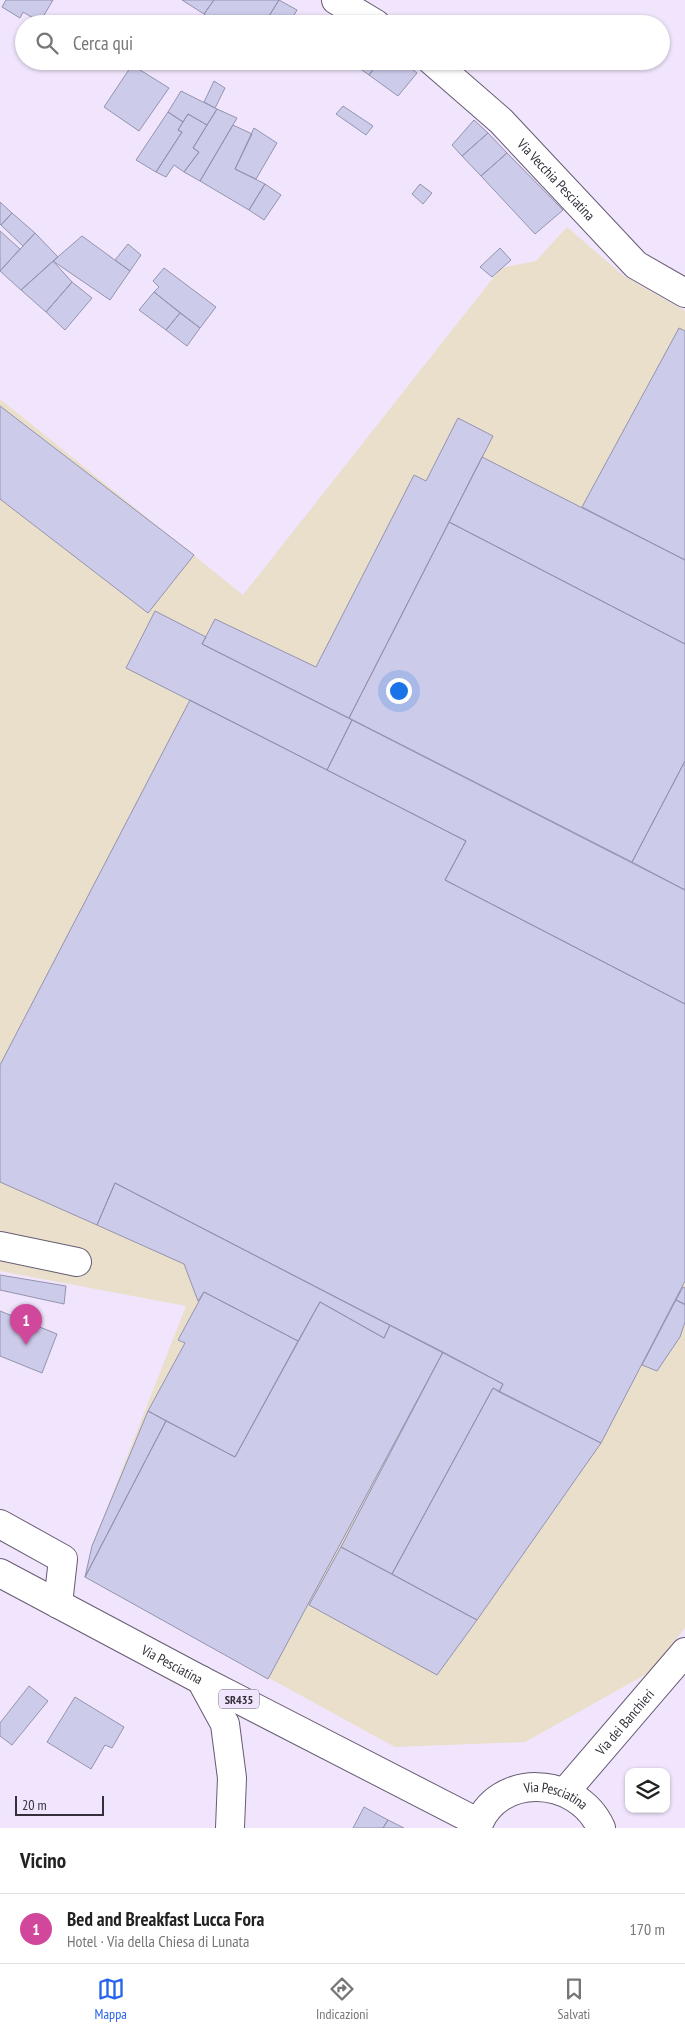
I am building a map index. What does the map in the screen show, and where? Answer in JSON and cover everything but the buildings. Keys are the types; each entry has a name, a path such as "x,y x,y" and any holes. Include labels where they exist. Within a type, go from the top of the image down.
{"street":[{"path":"336,0 361,15"},
{"name":"Via Vecchia Pesciatina","path":"442,70 501,121 636,265 685,293"},
{"path":"0,1246 77,1262"},
{"path":"0,1524 63,1559 58,1604"},
{"name":"Via Pesciatina","path":"0,1573 478,1826 490,1807 507,1795 525,1788 546,1787 566,1792 582,1802 596,1817 601,1828"},
{"name":"Via dei Banchieri","path":"566,1792 685,1652"},
{"path":"201,1680 225,1724 232,1778 230,1828"}],"shaded area":[{"path":"567,227 624,276 685,311 685,1628 650,1672 525,1742 395,1747 85,1577 92,1546 186,1306 0,1271 0,399 243,595 501,268 536,261"}],"place":[{"name":"Bed and Breakfast Lucca Fora","path":"26,1345"}]}
